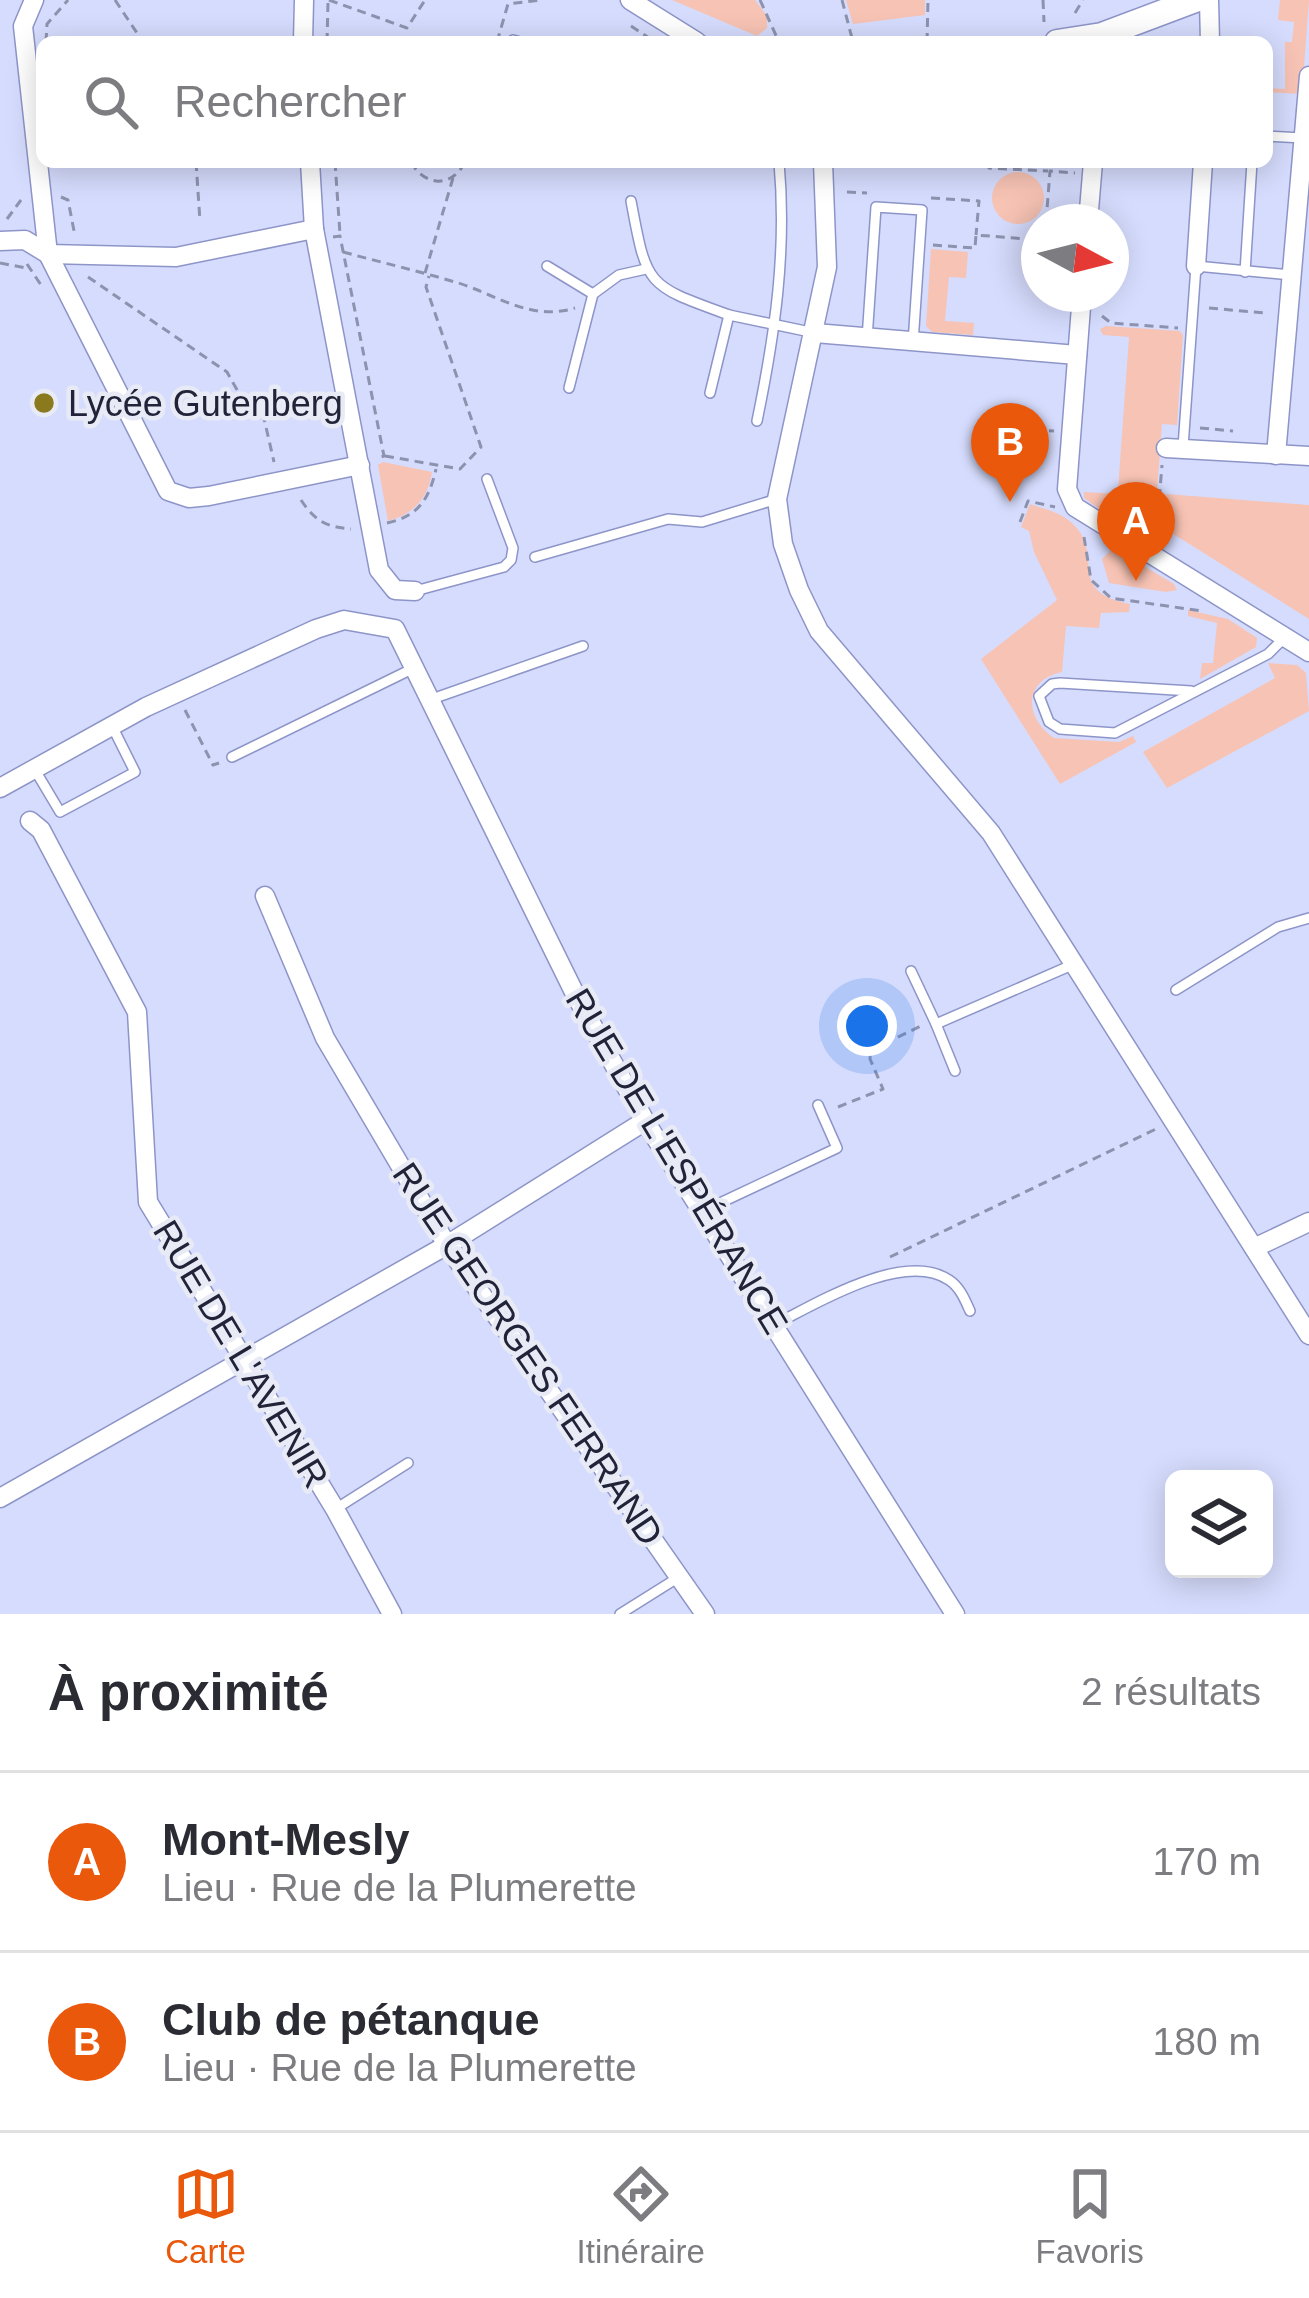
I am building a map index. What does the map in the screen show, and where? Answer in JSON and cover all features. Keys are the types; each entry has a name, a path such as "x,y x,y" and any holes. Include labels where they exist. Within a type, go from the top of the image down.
{"street":[{"path":"34,0 23,26 36,145"},
{"path":"303,36 304,0"},
{"path":"630,0 687,36"},
{"path":"1109,36 1195,0"},
{"path":"1209,0 1210,36"},
{"path":"1276,455 1309,76"},
{"path":"39,168 48,254 168,490 189,498 209,496 368,463"},
{"path":"310,168 314,230 368,463 379,570 395,590 415,591"},
{"path":"823,168 827,266 777,499 784,544 799,590 819,631 991,833 1309,1335"},
{"path":"1087,168 1088,204"},
{"path":"1196,266 1203,168"},
{"path":"0,241 25,240 48,254 176,257 314,230"},
{"path":"1081,312 1067,489 1075,507 1309,652"},
{"path":"815,333 1077,356"},
{"path":"1171,450 1309,456"},
{"name":"RUE DE L'ESPÉRANCE","path":"176,693 344,620 394,628 575,994 645,1120 955,1614"},
{"path":"0,788 176,693"},
{"name":"RUE DE L'AVENIR","path":"30,820 41,830 136,1012 148,1202 335,1509 392,1614"},
{"name":"RUE GEORGES FERRAND","path":"265,896 325,1038 447,1245 705,1614"},
{"path":"0,1498 447,1245 645,1120"},
{"path":"1254,1248 1309,1222"}],"lane":[{"path":"1273,136 1303,138"},
{"path":"757,421 777,323 783,210 780,168"},
{"path":"1245,272 1252,168"},
{"path":"631,201 646,269 663,289 729,315 815,333"},
{"path":"867,340 876,206 922,210 913,343"},
{"path":"547,266 592,298"},
{"path":"1171,450 1184,428 1196,266 1291,275"},
{"path":"569,388 592,298 620,275 646,269"},
{"path":"710,393 729,315"},
{"path":"415,591 504,568 512,560 487,478"},
{"path":"535,557 668,519 702,522 777,499"},
{"path":"1191,692 1060,683 1039,696 1049,722 1060,729 1115,733 1268,654 1284,638"},
{"path":"433,699 583,646"},
{"path":"232,757 416,667"},
{"path":"35,770 60,812 135,772 112,726"},
{"path":"1176,990 1278,927 1309,918"},
{"path":"935,1022 1076,962"},
{"path":"911,971 955,1071"},
{"path":"703,1211 837,1148 820,1109"},
{"path":"775,1325 874,1278 900,1271 947,1278 960,1290 970,1311"},
{"path":"335,1509 408,1462"},
{"path":"620,1614 679,1577"}],"path":[{"path":"46,36 47,24 68,0"},
{"path":"115,0 138,36"},
{"path":"327,36 329,0 416,32"},
{"path":"407,28 425,0"},
{"path":"497,36 508,4 542,0"},
{"path":"760,0 776,36"},
{"path":"842,0 851,36"},
{"path":"927,36 928,0"},
{"path":"1043,0 1051,36"},
{"path":"196,168 200,221"},
{"path":"335,168 340,236"},
{"path":"416,168 425,179 453,178"},
{"path":"368,463 384,455 460,469 481,447 426,287 453,178 460,168"},
{"path":"989,168 1087,168"},
{"path":"1047,204 1050,171"},
{"path":"53,198 68,200 76,248"},
{"path":"0,222 12,218 20,200 29,200"},
{"path":"18,209 21,217"},
{"path":"929,245 975,248 976,236 1021,239"},
{"path":"384,455 341,251 474,289 517,309 558,313 592,298"},
{"path":"0,263 28,268"},
{"path":"83,268 88,277 227,372 245,404 263,414 274,464"},
{"path":"88,277 88,287"},
{"path":"1193,307 1279,314"},
{"path":"1098,317 1182,328"},
{"path":"1184,428 1249,432"},
{"path":"1034,430 1062,432"},
{"path":"1137,536 1159,502 1171,450"},
{"path":"384,524 417,513 437,467"},
{"path":"300,499 326,526 362,528"},
{"path":"1021,522 1028,502 1056,507"},
{"path":"176,693 213,765 232,757"},
{"path":"820,1109 883,1089 870,1059 871,1050 935,1022"},
{"path":"884,1260 1165,1125"}],"shaded area":[{"path":"672,0 755,0 767,16 767,28 757,36"},
{"path":"846,0 925,0 925,15 853,24"},
{"path":"1280,0 1309,0 1302,94 1273,92 1273,88 1285,89 1285,42 1292,42 1294,22 1278,20"},
{"path":"1008,174 1028,174 1042,188 1043,204 1021,204 1021,223 1008,222 994,208 994,188"},
{"path":"931,249 968,252 966,278 949,277 945,321 974,323 973,335 932,332 926,326"},
{"path":"1100,329 1180,331 1183,335 1177,425 1162,424 1156,505 1146,518 1110,497 1101,510 1084,498 1084,492 1117,494 1118,490 1129,337 1103,335"},
{"path":"383,462 432,472 418,504 388,521 378,465"},
{"path":"1166,494 1309,505 1309,619 1151,520"},
{"path":"1030,504 1073,524 1087,548 1089,571 1098,591 1130,604 1129,612 1101,613 1099,628 1066,626 1062,672 1049,676 1034,691 1037,720 1054,738 1119,742 1133,736 1136,742 1060,784 981,659 1057,600 1029,531 1021,527"},
{"path":"1113,548 1177,590 1109,583 1102,559"},
{"path":"1188,610 1228,619 1257,638 1256,647 1200,679 1202,663 1213,663 1217,623 1188,616"},
{"path":"1268,663 1297,665 1306,673 1309,711 1167,788 1143,752 1275,678"}],"place":[{"name":"Lycée Gutenberg","path":"44,403"},
{"name":"Club de pétanque","path":"1010,502"},
{"name":"Mont-Mesly","path":"1136,581"}]}
